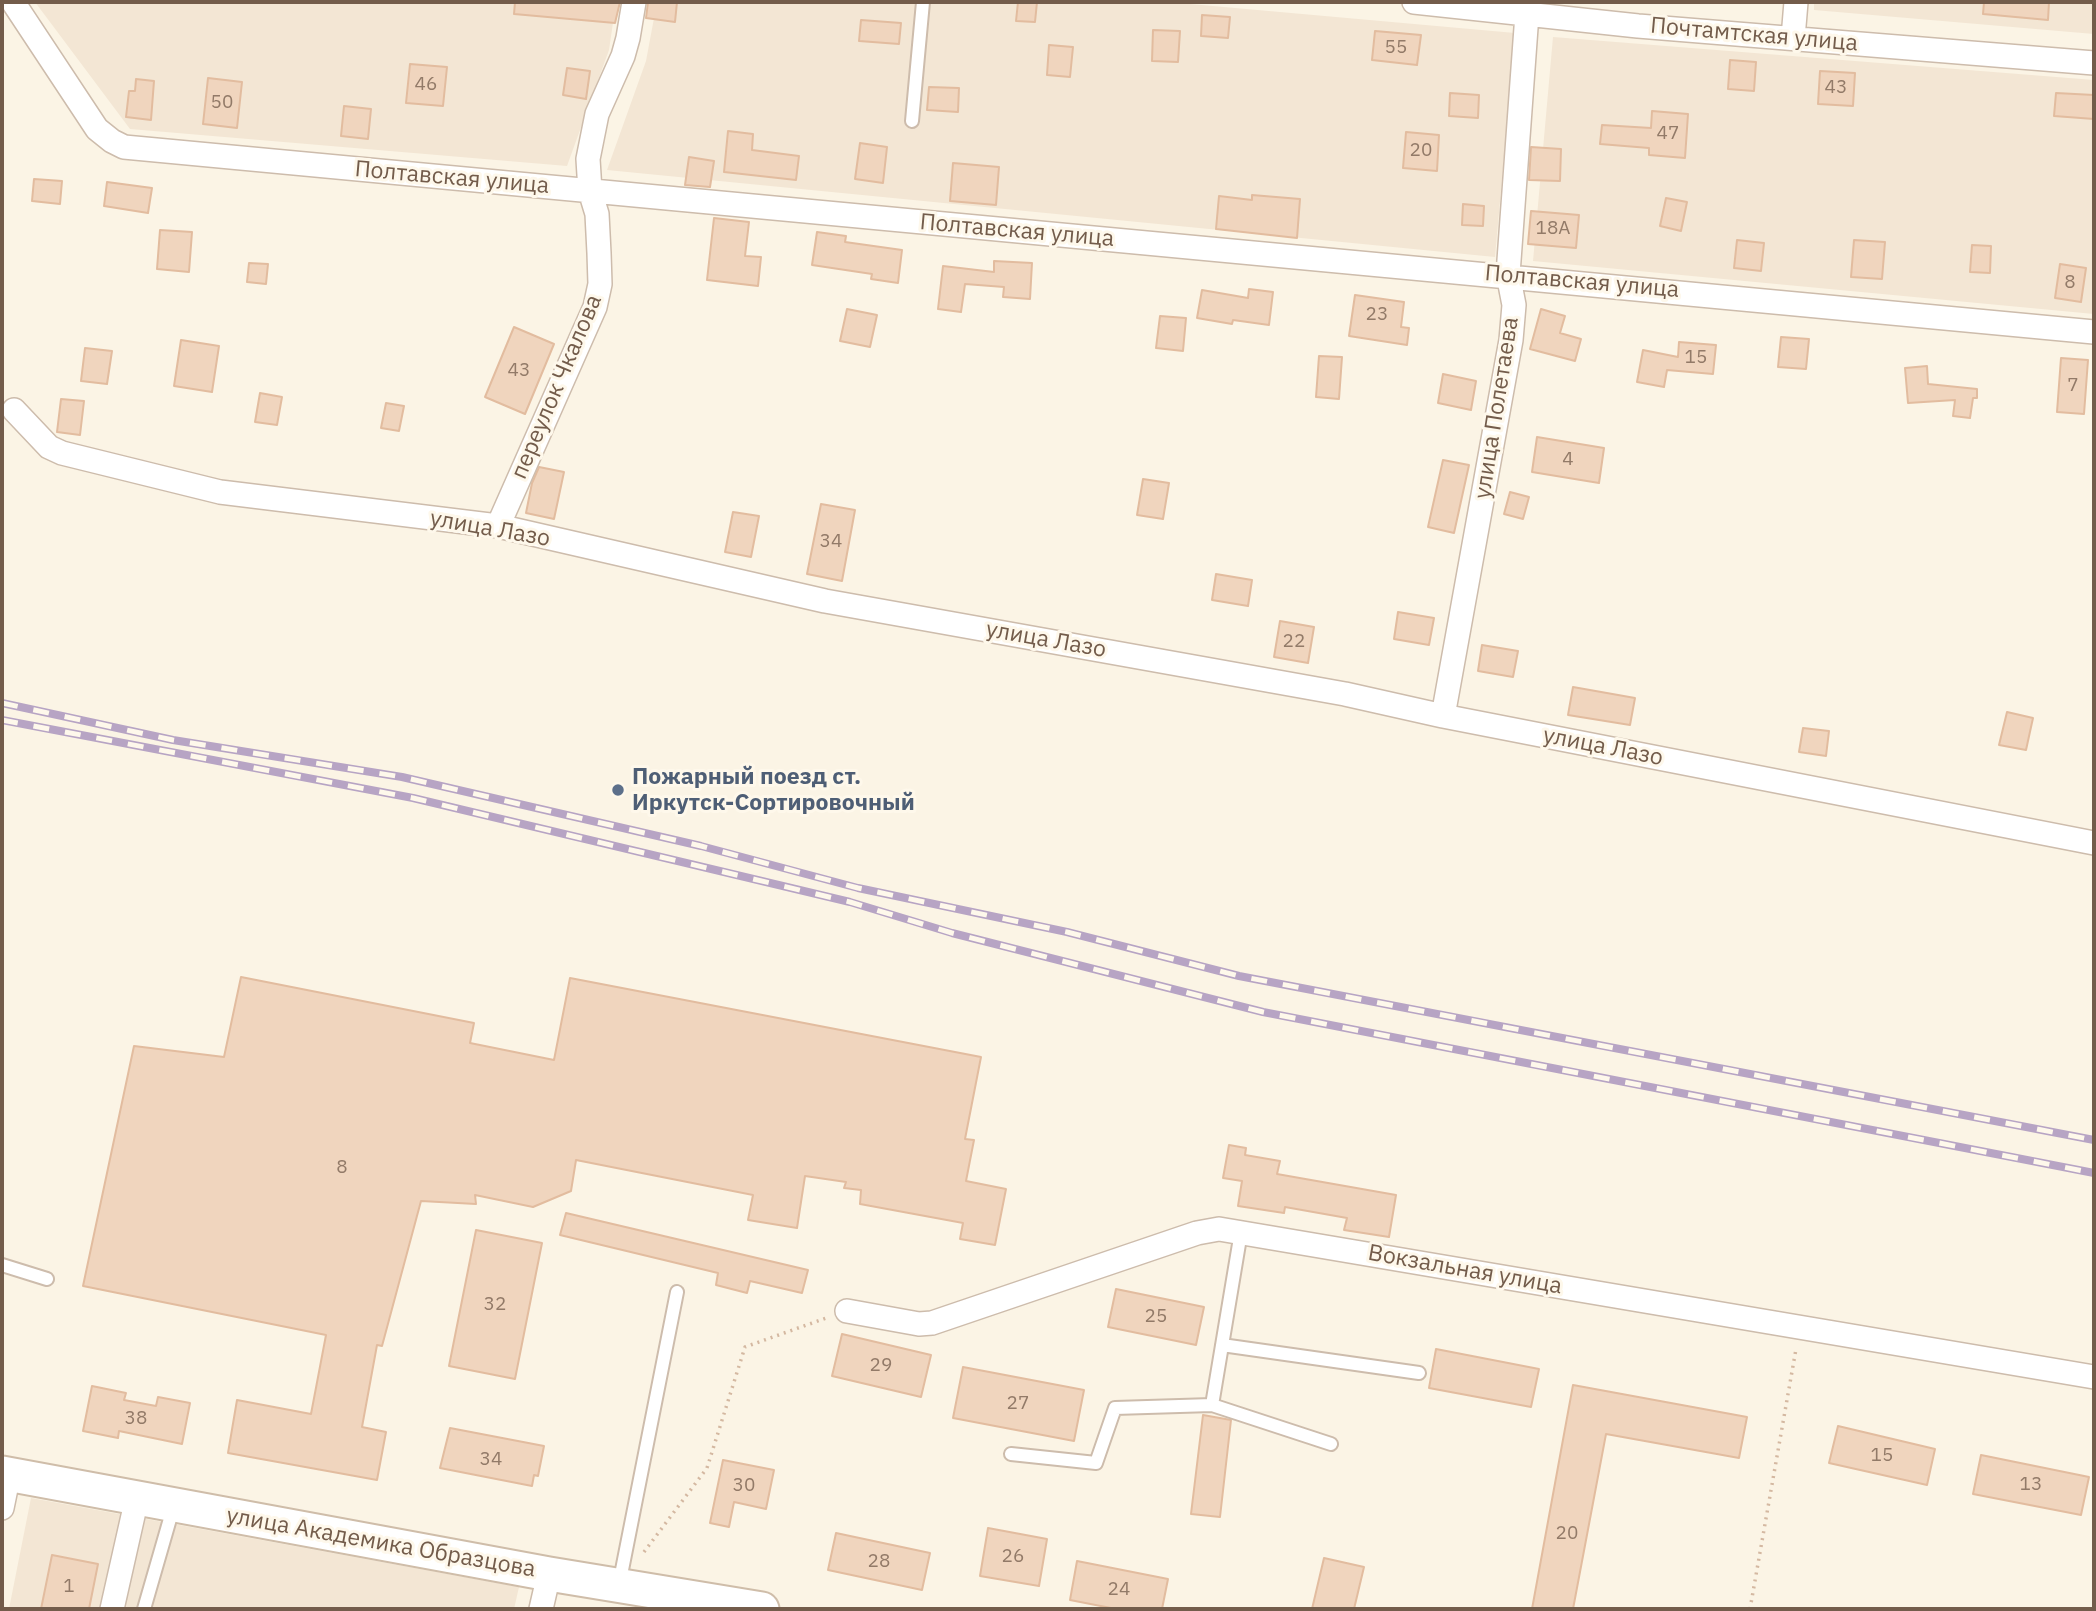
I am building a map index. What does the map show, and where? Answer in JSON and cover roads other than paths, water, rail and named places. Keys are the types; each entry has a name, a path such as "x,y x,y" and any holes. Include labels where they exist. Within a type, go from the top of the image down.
{"street":[{"name":"Полтавская улица","path":"13,2 97,129 124,147 1508,274 2094,332"},
{"name":"переулок Чкалова","path":"498,526 595,307 600,284 599,240 597,214 587,168 597,114 623,56 634,2"},
{"name":"Почтамтская улица","path":"1414,2 2094,63"},
{"path":"1793,38 1796,2"},
{"name":"улица Полетаева","path":"1443,716 1511,340 1514,305 1508,274 1527,14"},
{"name":"улица Лазо","path":"14,410 49,447 62,453 206,488 498,526 825,601 1345,694 1443,716 2094,843"},
{"name":"Вокзальная улица","path":"848,1311 919,1324 932,1323 1197,1233 1219,1229 2094,1377"},
{"path":"2,1508 5,1473"},
{"name":"улица Академика Образцова","path":"5,1473 549,1574 762,1609"},
{"path":"112,1609 137,1498"},
{"path":"541,1609 549,1574"}],"lane":[{"path":"912,121 923,2"},
{"path":"1212,1405 1241,1232"},
{"path":"2,1265 47,1279"},
{"path":"619,1585 677,1292"},
{"path":"1222,1345 1419,1373"},
{"path":"1011,1454 1096,1463 1115,1408 1212,1405 1331,1444"},
{"path":"144,1609 174,1504"}],"railway":[{"path":"2,703 173,740 402,777 701,846 858,888 1067,932 1239,976 2094,1140"},
{"path":"2,720 413,798 850,902 952,933 1263,1012 2094,1173"}],"place":[{"name":"Пожарный поезд ст. Иркутск-Сортировочный","path":"618,790"}]}
